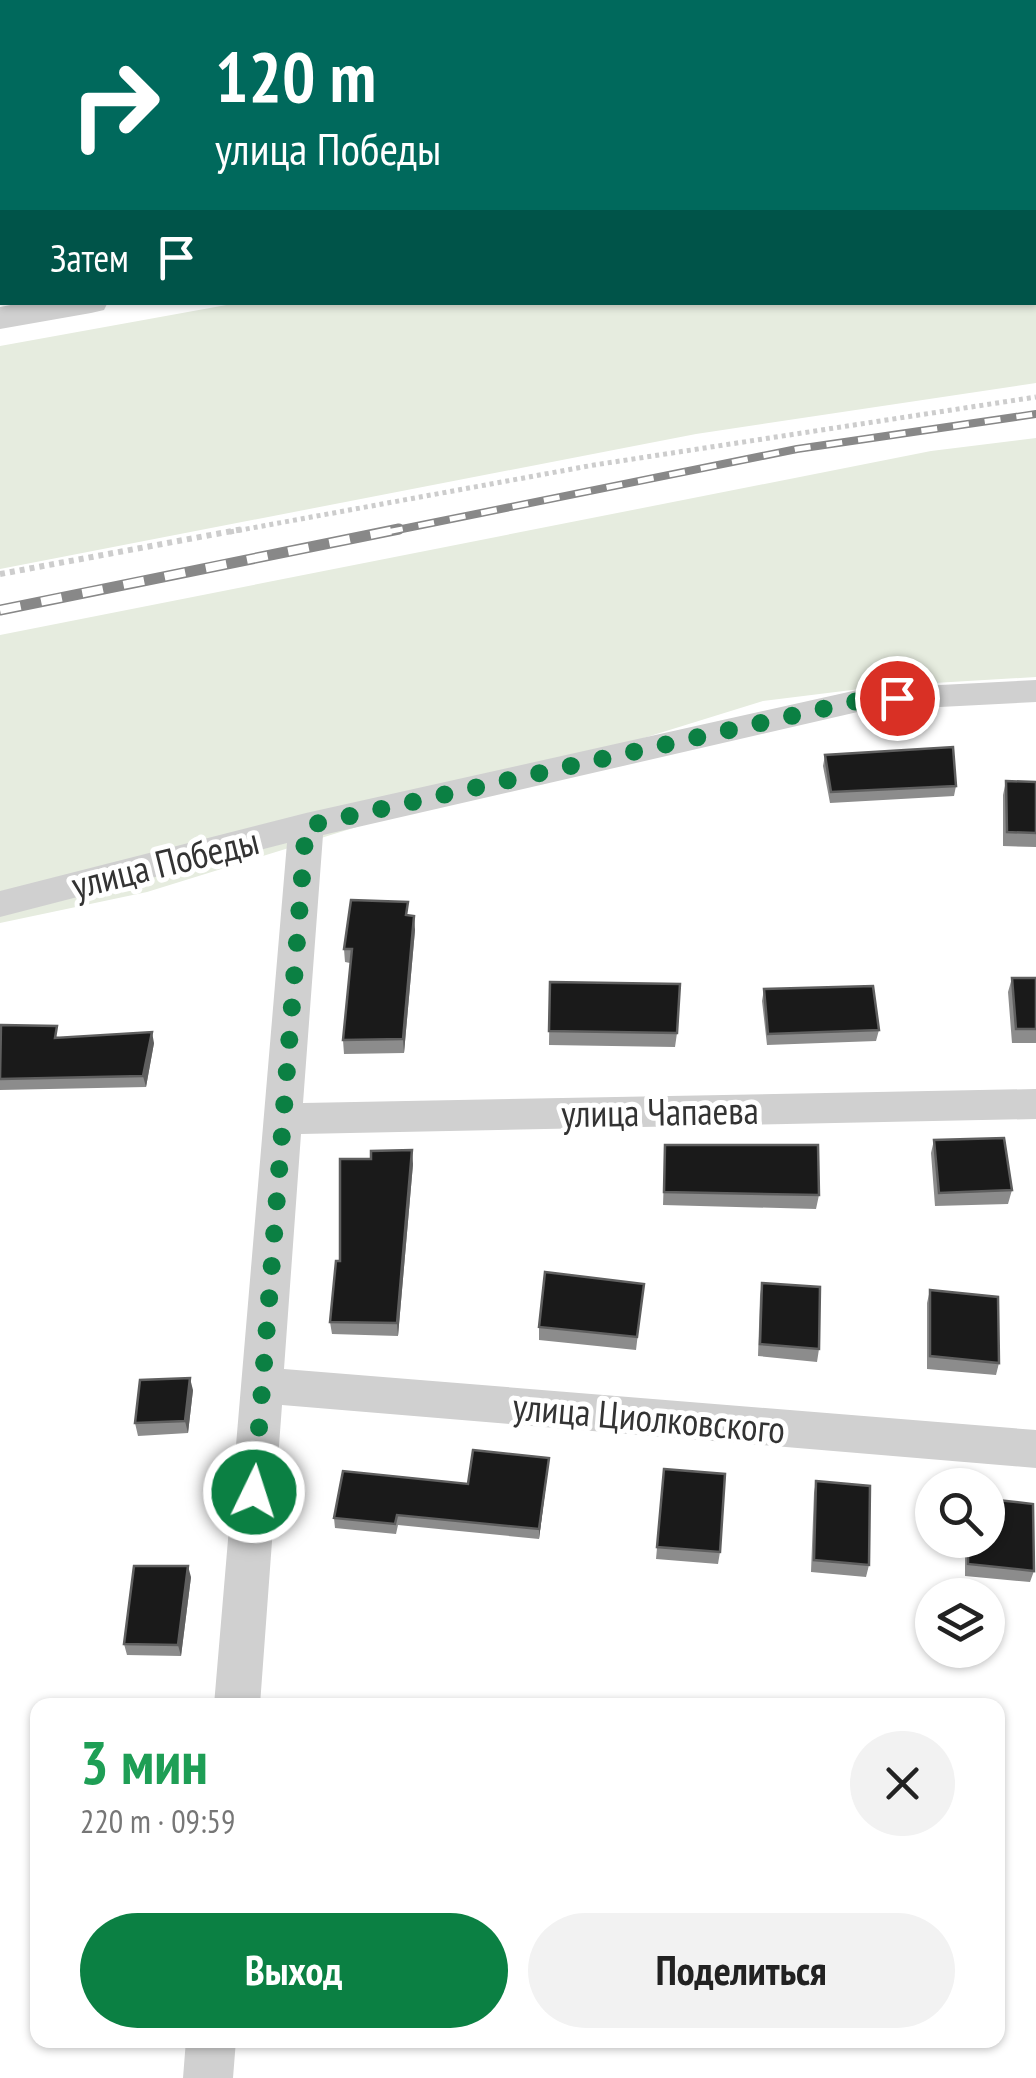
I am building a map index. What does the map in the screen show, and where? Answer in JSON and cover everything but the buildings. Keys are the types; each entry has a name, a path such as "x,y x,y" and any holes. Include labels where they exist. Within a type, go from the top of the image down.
{"street":[{"path":"0,318 74,305"},
{"name":"улица Победы","path":"0,904 306,826 862,700 1036,691"},
{"path":"238,1698 306,826"},
{"name":"улица Чапаева","path":"284,1119 1036,1104"},
{"name":"улица Циолковского","path":"262,1385 1036,1448"},
{"path":"208,2078 210,2048"}],"path":[{"path":"0,574 594,466 1036,397"}],"shaded area":[{"path":"226,305 1036,305 1036,383 696,434 0,569 0,346"},
{"path":"1036,438 1036,677 884,686 763,701 147,892 0,923 0,635 931,451"}],"railway":[{"path":"387,532 797,449 1036,414"},
{"path":"0,610 399,529"}],"route":[{"path":"254,1492 306,826 862,700 897,698"}]}
